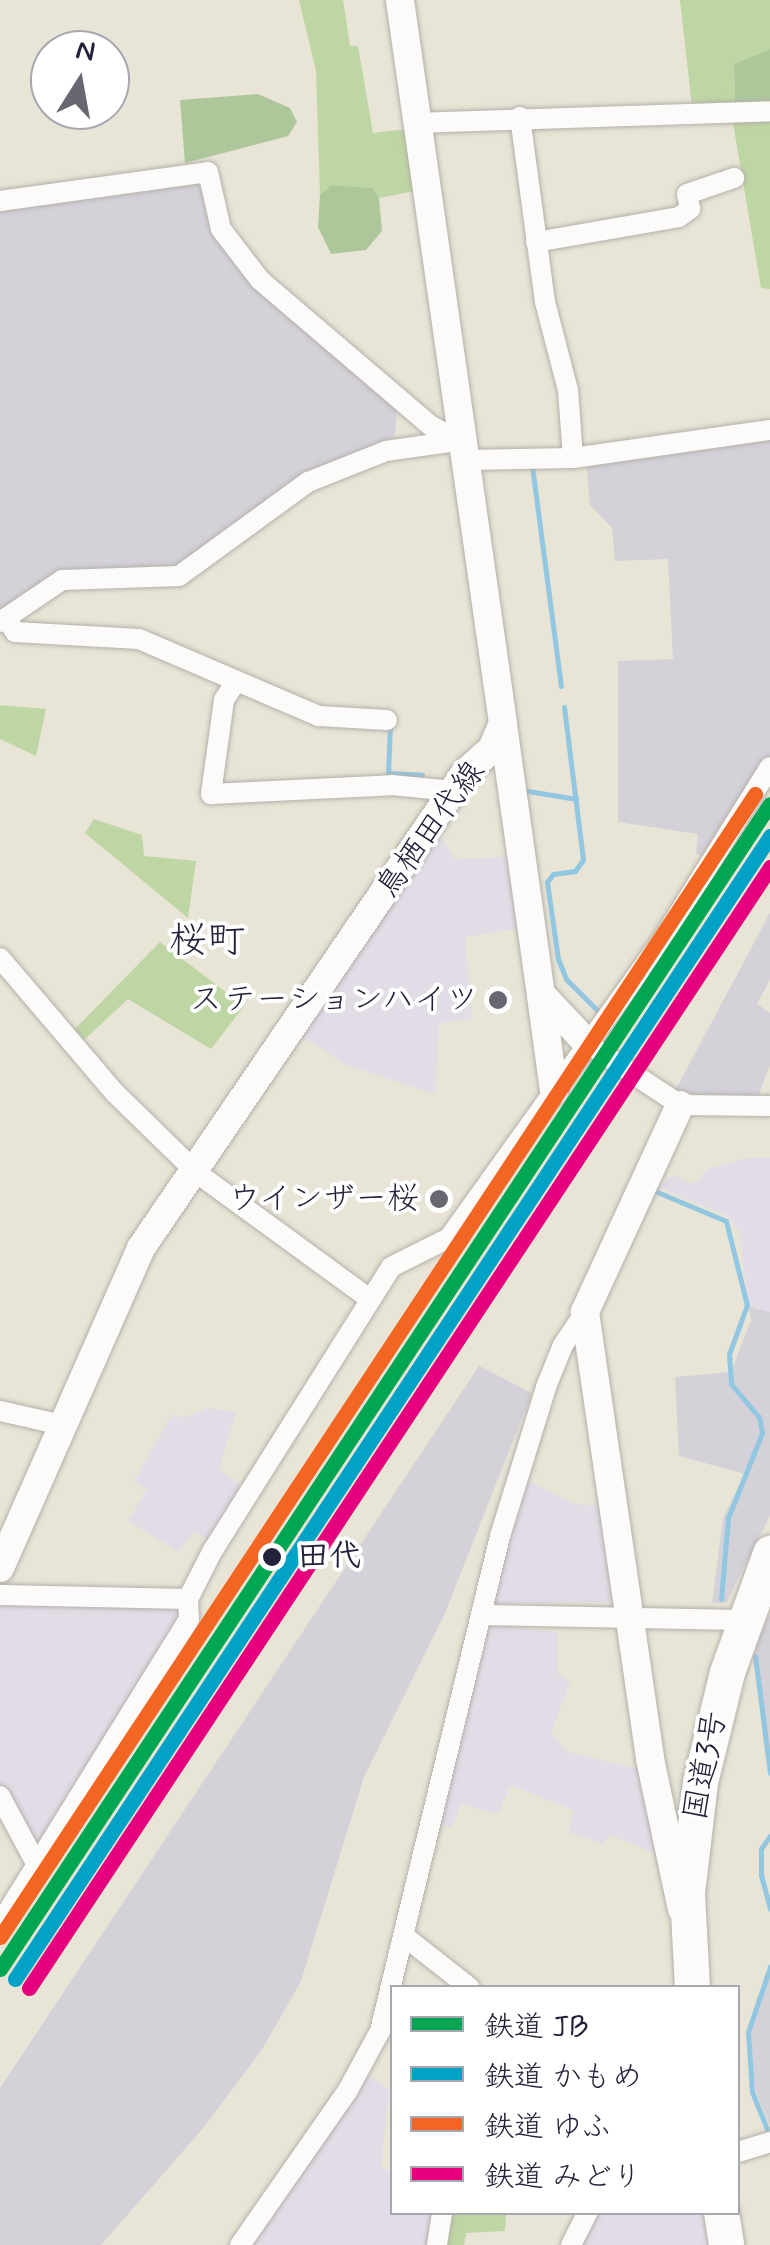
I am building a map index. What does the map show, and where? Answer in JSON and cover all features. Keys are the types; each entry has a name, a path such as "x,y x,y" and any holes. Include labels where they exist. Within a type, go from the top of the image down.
{"highway":[{"name":"国道3号","path":"692,1985 687,1926 700,1782 742,1620 766,1575"},
{"path":"721,2215 726,2245"}],"main road":[{"name":"鳥栖田代線","path":"0,1568 142,1248 453,791 492,749 502,723 400,0"},
{"path":"502,723 554,1091"},
{"path":"541,994 588,1044"},
{"path":"680,1105 586,1312 668,1865 687,1926"}],"street":[{"path":"417,123 770,111"},
{"path":"520,117 536,242 568,390 572,458"},
{"path":"0,201 208,172 221,229 260,280 462,450"},
{"path":"536,242 680,218 690,209 686,194 734,178"},
{"path":"387,720 319,716 139,639 15,632 4,621 62,580 178,576 308,482 418,442 462,450 572,458 770,430"},
{"path":"235,683 224,700 211,794 392,785 453,791"},
{"path":"0,1924 189,1619 188,1599 391,1267 449,1238 692,895 770,767"},
{"path":"0,958 115,1093 196,1173 370,1299"},
{"path":"588,1044 680,1105 770,1106"},
{"path":"392,1985 437,1776 546,1387 562,1345 586,1312"},
{"path":"0,1411 62,1425"},
{"path":"0,1595 188,1599"},
{"path":"481,1614 742,1620"},
{"path":"0,1796 37,1865"},
{"path":"404,1936 466,1985"},
{"path":"240,2245 348,2090 380,2032 390,1992"},
{"path":"740,2151 770,2142"},
{"path":"437,2245 442,2215"},
{"path":"571,2245 586,2215"}],"shaded area":[{"path":"194,177 203,186 216,235 243,275 398,408 394,437 309,471 168,571 100,569 0,614 0,212"},
{"path":"770,435 770,760 707,861 696,853 698,834 618,822 618,661 673,659 668,559 615,561 612,528 590,505 586,461"},
{"path":"438,832 455,859 513,857 523,928 465,937 472,1019 439,1023 435,1094 346,1065 302,1036"},
{"path":"770,913 770,980 757,1004 770,1013 770,1065 756,1102 695,1101 675,1091"},
{"path":"747,1158 770,1158 770,1312 749,1307 739,1232 729,1217 658,1187 673,1175 695,1184 708,1169"},
{"path":"749,1307 770,1312 770,1516 726,1603 712,1603 723,1518 745,1474 679,1456 675,1377 731,1372 751,1320"},
{"path":"479,1366 532,1393 445,1613 364,1777 301,1981 261,2051 204,2127 101,2245 0,2245 0,2088"},
{"path":"207,1408 236,1412 219,1469 241,1486 209,1540 194,1532 179,1552 128,1521 147,1489 134,1481 172,1414 183,1418"},
{"path":"522,1478 574,1504 603,1506 617,1602 496,1604 492,1590"},
{"path":"0,1602 181,1608 183,1621 37,1859 0,1786"},
{"path":"770,1614 770,1753 755,1645"},
{"path":"492,1625 557,1632 557,1672 570,1682 551,1733 568,1752 642,1770 654,1853 610,1835 603,1844 568,1832 574,1811 511,1785 497,1814 462,1804 451,1827 433,1823 481,1637"},
{"path":"770,1976 770,2126 755,2090 750,2023"},
{"path":"365,2072 389,2090 381,2168 390,2170 390,2215 437,2215 433,2245 246,2245"},
{"path":"590,2215 703,2215 708,2245 577,2245"}],"green space":[{"path":"299,0 343,0 350,46 358,46 373,133 408,129 415,191 379,198 373,188 331,185 320,195 316,71"},
{"path":"680,0 770,0 770,49 734,64 735,104 692,106"},
{"path":"770,49 770,105 735,104 734,64"},
{"path":"258,94 290,108 297,122 288,136 185,163 180,100"},
{"path":"732,117 770,118 770,289 761,288"},
{"path":"331,185 373,188 379,198 382,231 366,250 331,254 318,227 320,195"},
{"path":"0,705 46,709 36,756 0,739"},
{"path":"94,819 142,835 144,856 196,861 188,918 85,833"},
{"path":"160,942 244,1006 211,1049 128,999 84,1040 75,1029"},
{"path":"450,2215 506,2215 505,2231 466,2233 464,2245 445,2245"}],"waterway":[{"path":"532,466 561,686"},
{"path":"564,707 583,860 575,871 553,874 547,882 558,959 566,979 599,1012"},
{"path":"390,726 388,773 422,775"},
{"path":"522,790 576,799"},
{"path":"655,1191 726,1221 747,1305 729,1354 731,1384 759,1417 762,1433 728,1518 721,1599"},
{"path":"755,1656 770,1773"},
{"path":"770,1836 761,1849 761,1875 770,1909"},
{"path":"767,2129 752,2092 748,2032 770,1967"}],"rail line":[{"name":"ゆふ","path":"0,1937 755,794"},
{"name":"JB","path":"0,1969 770,804"},
{"name":"かもめ","path":"15,1979 770,836"},
{"name":"みどり","path":"29,1988 770,867"}],"place":[{"name":"ステーションハイツ","path":"498,1000"},
{"name":"ウインザー桜","path":"439,1199"},
{"name":"田代","path":"272,1557"}],"district":[{"name":"桜町","path":"207,942"}]}
